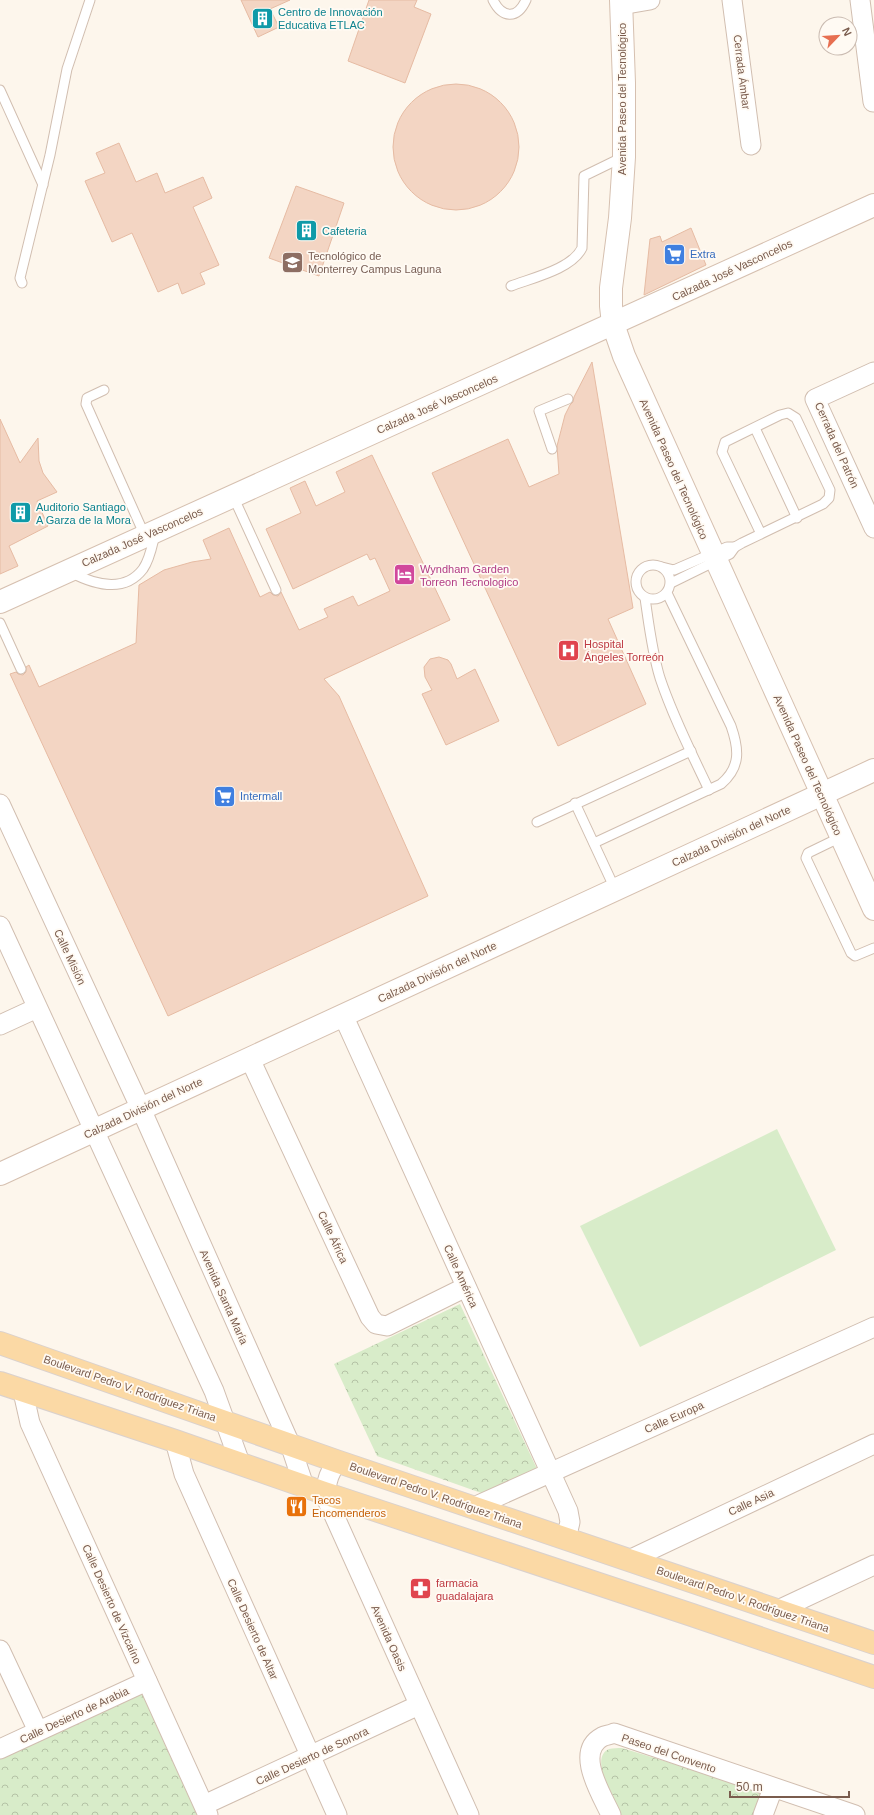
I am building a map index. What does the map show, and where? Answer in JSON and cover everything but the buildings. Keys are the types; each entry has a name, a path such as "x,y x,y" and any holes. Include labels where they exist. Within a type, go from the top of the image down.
{"main road":[{"name":"Avenida Paseo del Tecnológico","path":"621,3 624,83 624,157 620,218 611,288 612,324 624,356 714,558 874,909"},
{"name":"Calzada José Vasconcelos","path":"0,602 874,205"},
{"name":"Calzada División del Norte","path":"0,1174 874,770"},
{"name":"Boulevard Pedro V. Rodríguez Triana","path":"0,1343 566,1539 874,1643"},
{"path":"0,1383 23,1392 240,1463 324,1494 704,1619 874,1678"},
{"path":"704,1619 752,1623 759,1621 778,1610"}],"street":[{"path":"621,3 650,0"},
{"name":"Cerrada Ámbar","path":"732,0 751,145"},
{"path":"860,0 872,102"},
{"name":"Cerrada del Patrón","path":"874,372 815,399 874,528"},
{"name":"Calle Misión","path":"0,804 141,1109"},
{"path":"0,926 214,1391 223,1420 240,1463"},
{"path":"0,1025 38,1008"},
{"name":"Calle América","path":"343,1015 568,1510 570,1522 566,1539"},
{"name":"Calle África","path":"250,1059 370,1318 376,1324 387,1326 466,1288"},
{"name":"Avenida Santa María","path":"141,1109 290,1444 304,1486"},
{"name":"Calle Europa","path":"474,1507 874,1327"},
{"name":"Calle Desierto de Vizcaíno","path":"23,1392 30,1423 206,1810"},
{"name":"Calle Desierto de Altar","path":"175,1441 184,1474 337,1815"},
{"name":"Calle Asia","path":"629,1560 874,1444"},
{"path":"324,1494 329,1476 336,1460"},
{"name":"Avenida Oasis","path":"324,1494 469,1815"},
{"path":"778,1610 874,1565"},
{"path":"0,1650 38,1731"},
{"name":"Calle Desierto de Arabia","path":"0,1749 147,1681"},
{"name":"Calle Desierto de Sonora","path":"206,1810 310,1756 419,1705"},
{"name":"Paseo del Convento","path":"611,1815 589,1767 590,1754 594,1744 602,1737 614,1734 855,1815"},
{"path":"763,1815 773,1788"}],"lane":[{"path":"22,284 20,278 43,185 67,69 90,0"},
{"path":"495,2 506,14 513,15 520,10 526,0"},
{"path":"0,90 43,185"},
{"path":"510,286 566,265 578,256 582,248 584,176 624,157"},
{"path":"69,571 80,578 107,585 116,585 137,575 143,568 148,557 150,533 86,404 87,398 104,390"},
{"path":"552,449 539,411 568,398"},
{"path":"714,558 674,570 652,565 644,568 638,575 636,583 639,592 645,598 653,600 661,598 667,593 671,583 714,558 727,547 735,547 797,518 824,504 829,498 830,490 796,418 788,413 780,415 725,442 722,452 761,534"},
{"path":"755,428 797,518"},
{"path":"233,496 276,590"},
{"path":"660,567 667,571 671,583"},
{"path":"594,843 721,784 730,776 735,766 738,752 735,738 667,593"},
{"path":"645,598 653,652 660,678 709,790"},
{"path":"0,623 21,669"},
{"path":"537,822 575,803 691,751"},
{"path":"575,803 615,889"},
{"path":"840,837 808,853 806,858 851,954 855,956 874,948"}],"green space":[{"path":"777,1129 836,1250 640,1347 580,1226"},
{"path":"460,1304 537,1469 484,1494 377,1456 334,1364"},
{"path":"143,1690 197,1815 0,1815 0,1757"},
{"path":"622,1748 765,1792 756,1815 621,1815 609,1791 602,1770 601,1761 603,1754 609,1749"}],"place":[{"name":"Centro de Innovación Educativa ETLAC","path":"262,18"},
{"name":"Cafeteria","path":"307,231"},
{"name":"Extra","path":"675,254"},
{"name":"Tecnológico de Monterrey Campus Laguna","path":"293,262"},
{"name":"Auditorio Santiago A Garza de la Mora","path":"21,513"},
{"name":"Wyndham Garden Torreon Tecnologico","path":"405,575"},
{"name":"Hospital Ángeles Torreón","path":"569,650"},
{"name":"Intermall","path":"225,796"},
{"name":"Tacos Encomenderos","path":"296,1506"},
{"name":"farmacia guadalajara","path":"421,1589"}]}
